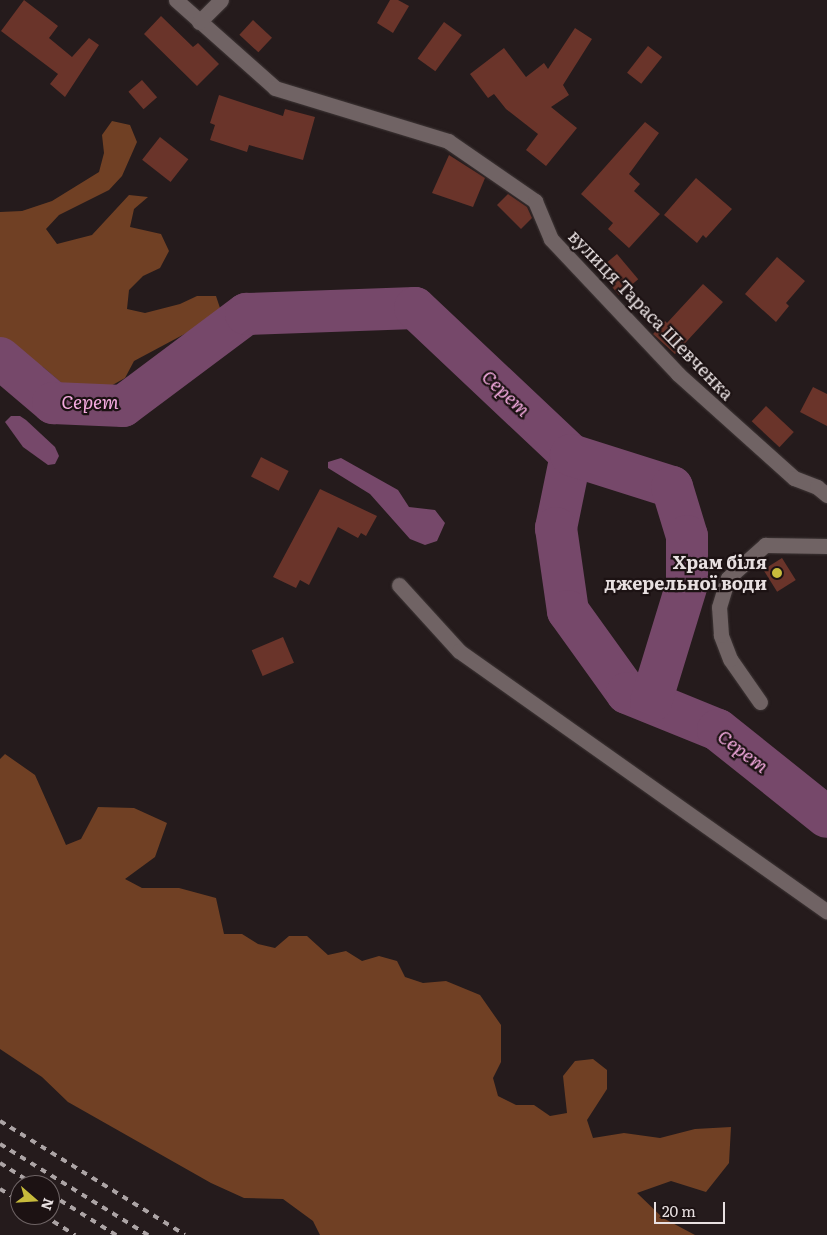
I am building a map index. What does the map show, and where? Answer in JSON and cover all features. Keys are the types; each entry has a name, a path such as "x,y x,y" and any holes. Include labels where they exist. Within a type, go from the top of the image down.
{"street":[{"name":"вулиця Тараса Шевченка","path":"176,0 275,88 448,141 535,201 551,239 678,374 794,478 817,487 827,495"},
{"path":"199,22 221,0"},
{"path":"760,702 730,659 721,635 718,607 728,578 765,545 827,546"},
{"path":"399,585 459,652 827,912"}],"shaded area":[{"path":"112,121 130,125 137,142 122,176 109,190 59,215 46,229 57,244 92,235 129,195 148,197 134,209 130,227 161,234 169,251 160,268 143,276 129,290 127,309 145,313 180,304 197,296 216,296 222,314 134,361 125,378 91,397 72,392 43,367 0,353 0,212 22,211 52,201 99,172 104,153 102,135"},
{"path":"11,416 20,416 26,420 55,447 59,456 55,464 48,465 23,447 5,422"},
{"path":"341,458 398,490 409,507 435,510 445,523 437,541 425,545 410,539 370,494 328,468 328,462"},
{"path":"5,754 35,775 66,845 81,839 98,807 134,808 167,823 155,857 125,879 142,888 179,888 216,898 224,934 242,934 258,944 275,948 289,936 307,936 328,955 346,951 362,961 379,956 397,961 405,977 423,983 446,981 480,995 501,1025 501,1062 493,1078 498,1096 516,1105 534,1105 550,1116 567,1113 563,1076 575,1061 593,1059 607,1070 607,1089 587,1120 593,1138 624,1133 660,1138 695,1129 731,1127 729,1163 706,1192 671,1181 637,1193 663,1218 695,1235 320,1235 313,1221 283,1199 244,1198 211,1183 68,1102 42,1077 0,1049 0,759"}],"building":[{"path":"24,0 58,26 49,38 72,57 89,38 99,45 65,97 50,84 58,74 1,31"},
{"path":"390,0 398,0 409,6 393,33 377,23"},
{"path":"161,16 193,47 198,43 219,64 197,86 144,34"},
{"path":"253,20 272,38 258,52 239,35"},
{"path":"444,22 462,35 435,71 418,58"},
{"path":"575,28 592,39 563,85 569,95 551,107 577,128 546,166 526,150 538,134 506,109 494,94 488,98 470,74 504,48 526,77 544,63 548,69"},
{"path":"648,46 662,57 641,84 627,73"},
{"path":"142,80 157,97 144,109 128,92"},
{"path":"219,95 283,116 285,109 315,117 303,160 249,145 247,152 210,140 215,125 210,123"},
{"path":"645,122 659,133 629,174 640,184 634,191 660,214 629,248 608,229 613,223 581,194"},
{"path":"160,137 188,159 171,182 142,160"},
{"path":"449,155 485,178 473,207 432,193"},
{"path":"696,178 732,209 706,238 703,235 697,243 664,215"},
{"path":"508,194 527,207 532,218 521,229 497,205"},
{"path":"617,254 638,279 619,295 598,270"},
{"path":"777,257 805,281 786,303 789,306 776,322 745,294"},
{"path":"703,284 723,302 675,354 653,334 665,321 667,323"},
{"path":"813,387 827,394 827,426 800,412"},
{"path":"766,406 794,432 779,447 752,421"},
{"path":"261,457 289,471 279,491 251,477"},
{"path":"320,489 377,516 366,536 361,533 358,538 338,527 309,585 300,580 296,588 273,577"},
{"path":"782,558 796,580 777,592 763,570"},
{"path":"283,637 294,663 263,676 252,650"}],"waterway":[{"name":"Серет","path":"0,358 53,403 123,406 246,314 415,308 571,455 556,528 568,611 627,693 718,730 827,817"},
{"path":"571,455 672,487 687,536 687,584 651,702"}],"railway":[{"path":"0,1121 185,1235"},
{"path":"0,1144 148,1235"},
{"path":"0,1163 19,1175"},
{"path":"0,1189 10,1195"},
{"path":"60,1200 116,1235"},
{"path":"59,1225 75,1235"}],"place":[{"name":"Храм біля джерельної води","path":"777,573"}]}
